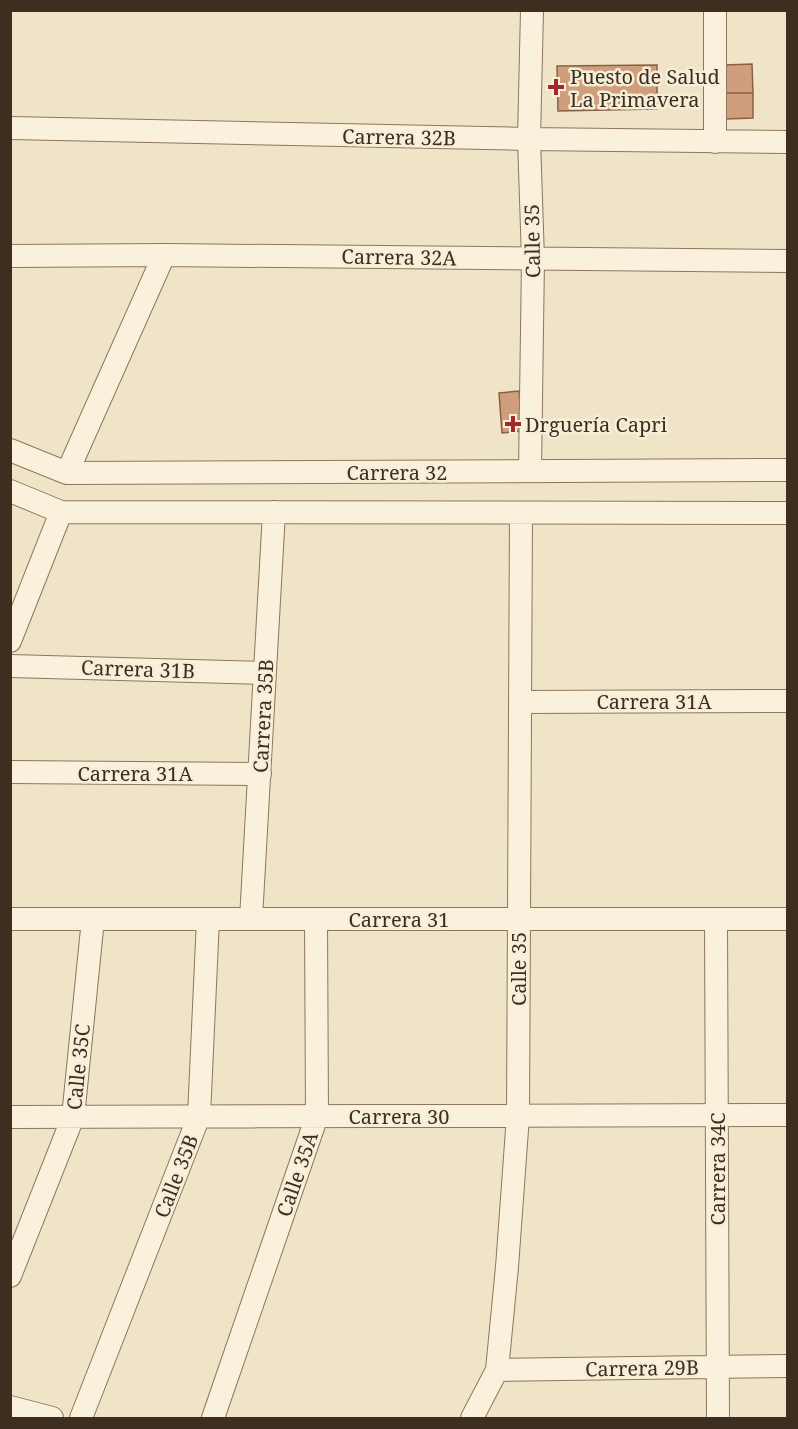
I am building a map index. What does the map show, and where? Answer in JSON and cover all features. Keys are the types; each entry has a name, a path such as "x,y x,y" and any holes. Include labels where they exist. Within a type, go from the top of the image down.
{"street":[{"name":"Calle 35","path":"530,471 533,259 529,139 532,10"},
{"path":"715,142 716,10"},
{"name":"Carrera 32B","path":"10,128 788,142"},
{"path":"67,474 164,255"},
{"name":"Carrera 32A","path":"10,256 164,255 788,261"},
{"name":"Carrera 32","path":"10,450 67,474 788,470"},
{"name":"Carrera 32","path":"10,491 61,512 788,513"},
{"path":"13,629 61,512"},
{"name":"Carrera 35B","path":"252,919 274,512"},
{"name":"Calle 35","path":"472,1419 496,1370 507,1267 518,1116 521,513"},
{"name":"Carrera 31B","path":"10,666 265,672"},
{"name":"Carrera 31A","path":"520,702 788,701"},
{"name":"Carrera 31A","path":"10,772 260,774"},
{"name":"Carrera 31","path":"10,919 788,919"},
{"name":"Calle 35C","path":"10,1276 73,1117 93,919"},
{"name":"Calle 35B","path":"81,1419 199,1116 208,919"},
{"name":"Calle 35A","path":"213,1419 317,1116 316,919"},
{"name":"Carrera 34C","path":"716,919 718,1419"},
{"name":"Carrera 30","path":"10,1117 788,1115"},
{"name":"Carrera 29B","path":"496,1370 788,1366"},
{"path":"10,1407 52,1419"}],"building":[{"path":"752,64 753,93 725,93 724,65"},
{"path":"657,65 657,109 558,111 557,66"},
{"path":"725,93 753,93 753,118 725,119"},
{"path":"519,391 522,431 502,433 499,393"}],"place":[{"name":"Puesto de Salud La Primavera","path":"556,87"},
{"name":"Drguería Capri","path":"513,424"}]}
